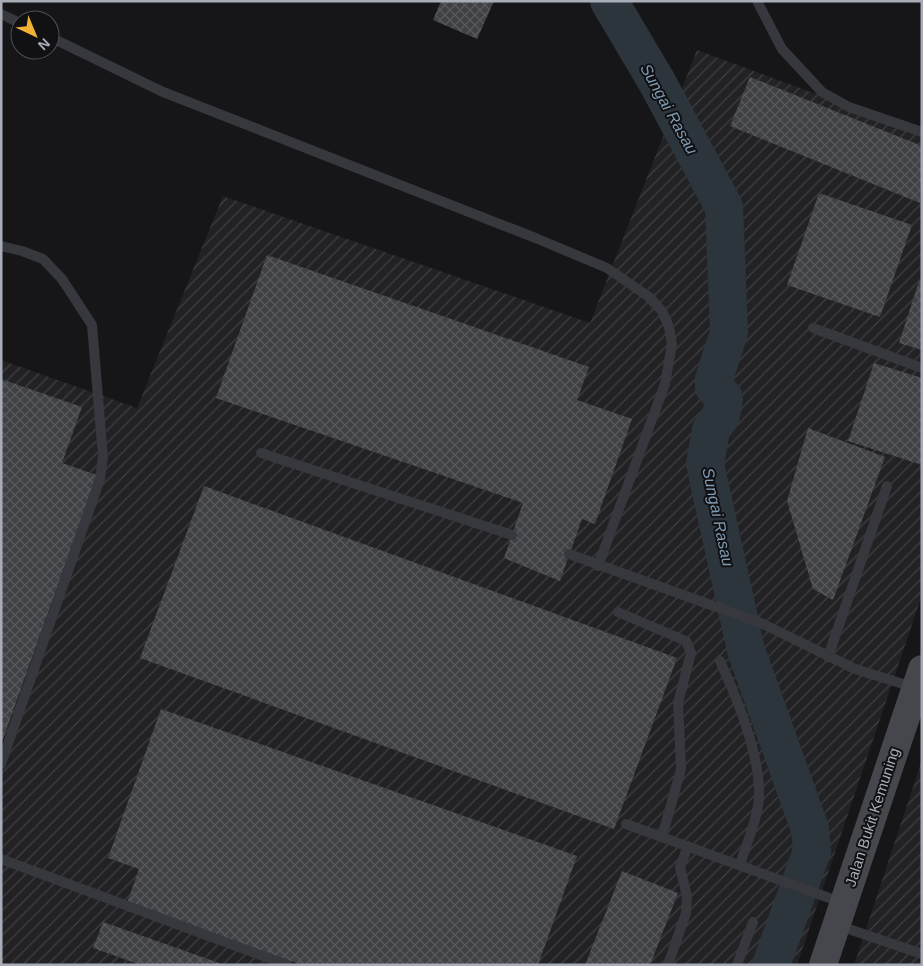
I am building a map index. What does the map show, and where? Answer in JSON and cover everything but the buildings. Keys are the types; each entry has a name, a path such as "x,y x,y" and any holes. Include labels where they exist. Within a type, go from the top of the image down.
{"main road":[{"name":"Jalan Bukit Kemuning","path":"823,965 834,908 920,682"}],"lane":[{"path":"757,1 782,49 822,92 849,107 922,132"},
{"path":"60,42 164,92 607,268 649,297 662,311 669,327 672,344 669,363 665,384 598,566"},
{"path":"1,246 43,259 62,279 92,325 104,457 100,479 1,764"},
{"path":"813,328 922,368"},
{"path":"261,453 512,535"},
{"path":"828,657 887,486"},
{"path":"569,554 761,623 855,669 920,682"},
{"path":"618,612 686,641 691,653 678,703 681,769 662,837"},
{"path":"720,661 734,691 752,751 760,790 757,811 740,864"},
{"path":"626,824 778,879 922,954"},
{"path":"668,965 686,913 687,896 680,867 688,846"},
{"path":"1,859 287,965"},
{"path":"737,965 753,922"}],"shaded area":[{"path":"697,50 922,133 922,595 797,965 1,965 1,360 137,408 223,196 590,323"},
{"path":"922,760 922,965 854,965"}],"waterway":[{"name":"Sungai Rasau","path":"609,1 657,82 724,207 729,332 714,379 714,387 724,398 721,416 711,430 705,464 746,650 810,829 812,851 771,965"}]}
